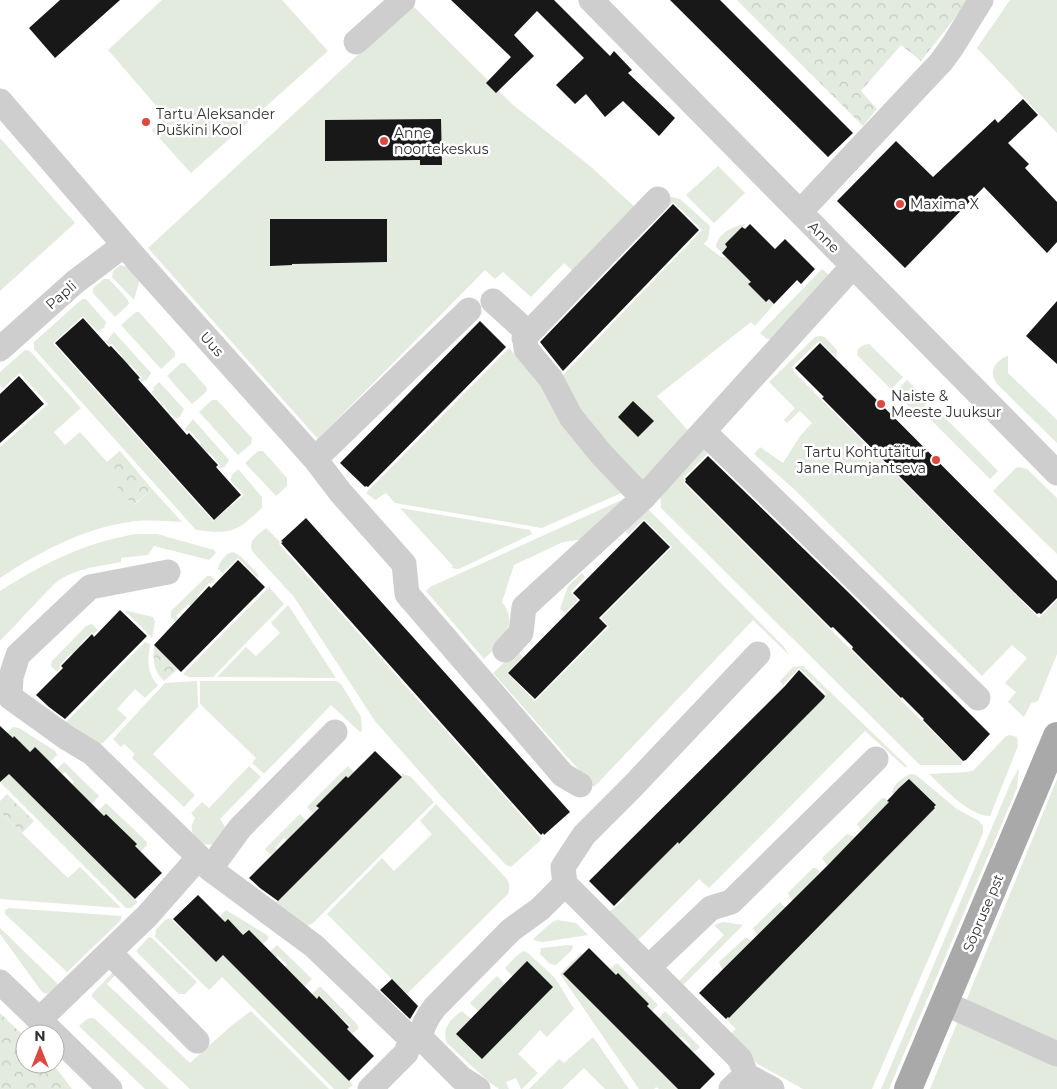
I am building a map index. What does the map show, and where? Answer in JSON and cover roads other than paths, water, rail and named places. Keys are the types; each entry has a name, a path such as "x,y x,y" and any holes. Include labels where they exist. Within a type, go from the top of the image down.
{"main road":[{"name":"Sõpruse pst","path":"908,1089 1057,736"}],"street":[{"path":"356,42 403,0"},
{"name":"Anne","path":"590,0 1057,473"},
{"path":"800,212 941,62 981,0"},
{"name":"Uus","path":"0,101 124,246 315,459 341,493 404,564 407,594 564,775 580,785"},
{"path":"524,338 658,199"},
{"name":"Papli","path":"0,349 75,282 124,246"},
{"path":"505,650 521,633 524,607 643,498 853,266"},
{"path":"493,301 524,329 526,349 552,379 571,417 602,456 643,498"},
{"path":"315,459 469,310"},
{"path":"704,432 978,698"},
{"path":"168,572 90,587 18,655 11,677 10,697 66,738 92,753 205,863 314,946 461,1078 478,1089"},
{"path":"758,654 584,835 563,867 565,884 740,1059 738,1082 772,1089"},
{"path":"54,1024 110,952 205,863 335,732"},
{"path":"649,967 711,908 731,902 876,759"},
{"path":"370,1089 406,1053 435,1007 511,930 540,908 565,884"},
{"path":"110,952 197,1040"},
{"path":"0,982 43,1024"},
{"path":"944,1003 1057,1054"},
{"path":"65,1045 110,1089"}],"place":[{"name":"Tartu Aleksander Puškini Kool","path":"146,122"},
{"name":"Anne noortekeskus","path":"384,141"},
{"name":"Maxima X","path":"900,204"},
{"name":"Naiste & Meeste Juuksur","path":"881,404"},
{"name":"Tartu Kohtutäitur Jane Rumjantseva","path":"936,460"}]}
